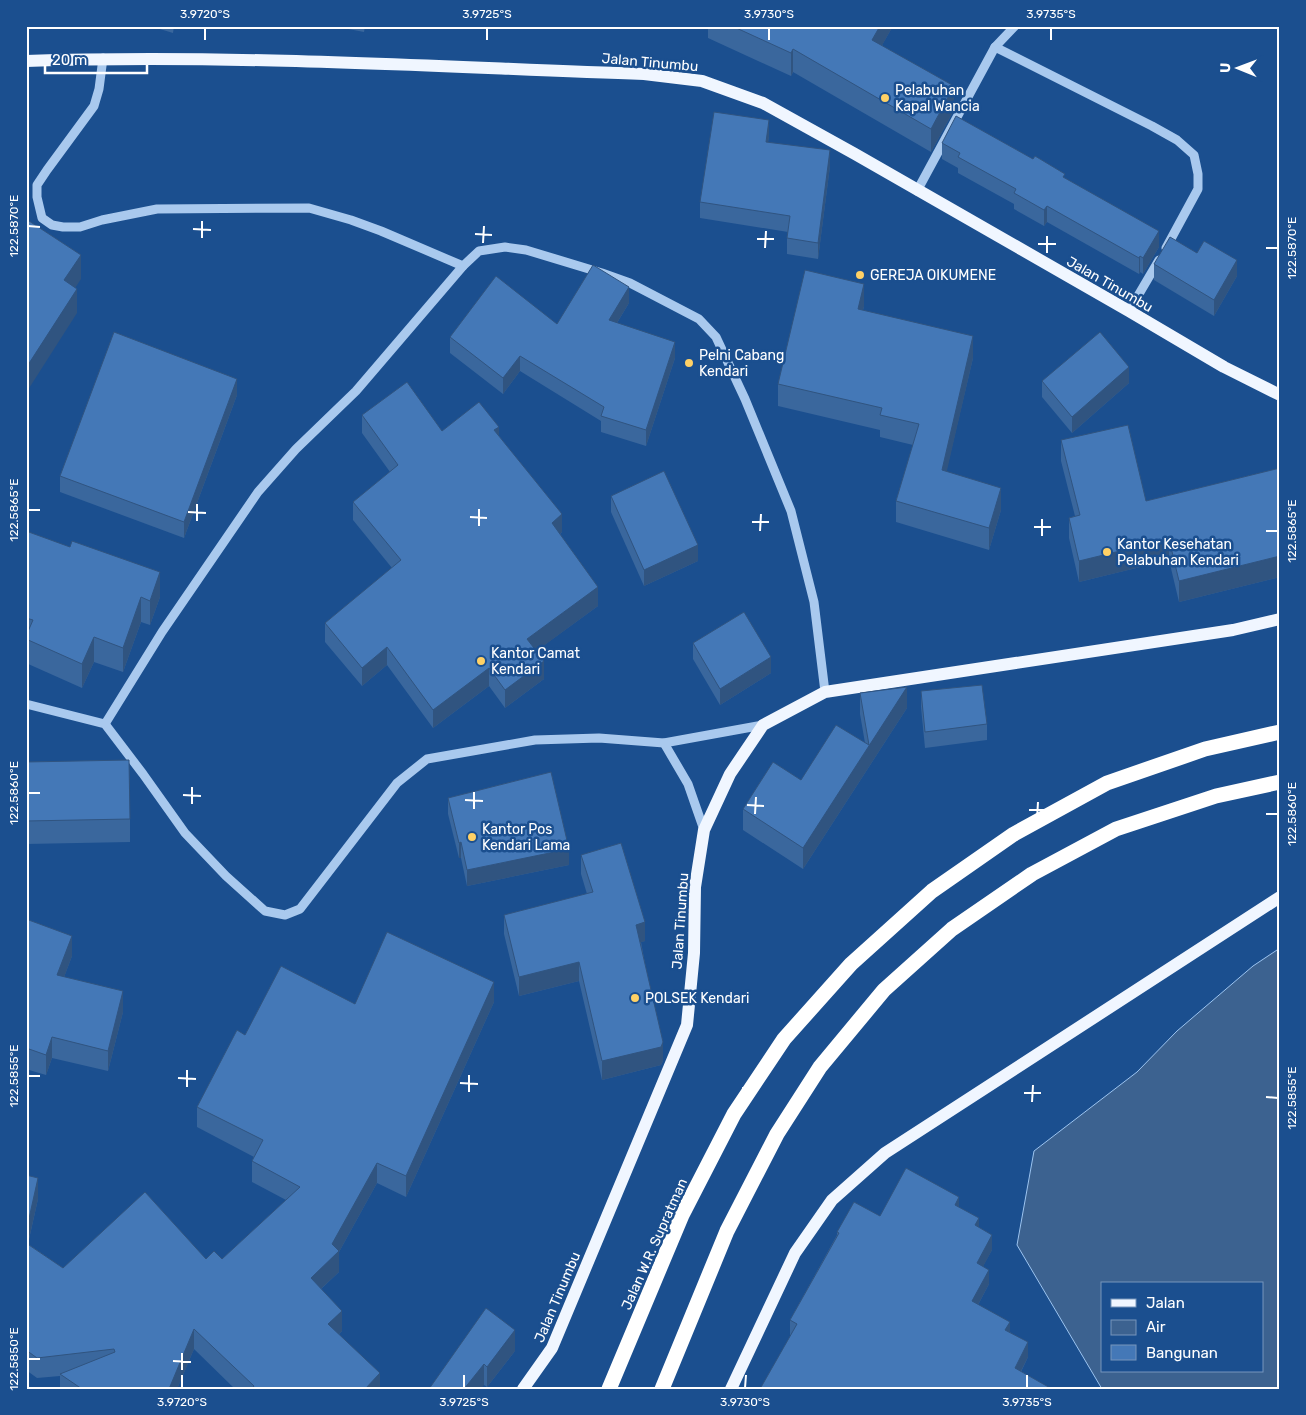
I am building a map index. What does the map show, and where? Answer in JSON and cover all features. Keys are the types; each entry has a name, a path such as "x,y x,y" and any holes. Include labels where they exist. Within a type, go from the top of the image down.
{"highway":[{"name":"Jalan W.R. Supratman","path":"610,1389 682,1215 734,1114 784,1039 852,964 932,891 1014,834 1107,783 1205,749 1280,732"},
{"path":"662,1389 727,1231 777,1134 820,1067 884,990 952,929 1032,874 1116,829 1216,796 1280,782"}],"main road":[{"name":"Jalan Tinumbu","path":"26,60 103,58 278,61 634,73 702,81 763,103 1130,311 1224,367 1280,395"},
{"name":"Jalan Tinumbu","path":"523,1389 552,1348 687,1025 694,953 695,887 704,830 730,774 763,725 825,692 1233,630 1280,619"},
{"path":"731,1389 795,1253 832,1200 885,1153 1280,896"}],"street":[{"path":"917,191 995,48 1015,26"},
{"path":"995,48 1161,130 1177,140 1194,155 1198,174 1198,189 1130,311"},
{"path":"103,58 99,89 94,106 37,185 37,197 42,218 52,225 80,227 102,220 157,210 309,208 374,229 463,266"},
{"path":"105,724 162,632 258,492 296,448 356,391 463,266 479,251 505,247 526,250 630,283 699,319 716,337 745,399 791,511 814,602 825,692"},
{"path":"26,704 105,724 185,833 226,876 266,911 285,915 300,909 397,783 426,759 535,740 599,738 664,743 763,725"},
{"path":"664,743 688,784 704,830"}],"water":[{"path":"1280,948 1280,1389 1102,1389 1017,1245 1034,1151 1137,1072 1177,1031 1253,966"}],"building":[{"path":"732,26 880,26 872,40 954,86 931,129 793,49 791,53"},
{"path":"714,112 769,120 766,142 830,150 818,243 787,238 790,216 700,202"},
{"path":"956,116 1033,159 1035,156 1065,174 1063,177 1159,231 1143,258 1140,256 1139,258 1047,206 1044,210 1014,193 1016,189 958,157 960,153 942,143"},
{"path":"26,219 81,255 64,280 77,289 26,368"},
{"path":"1170,237 1197,253 1204,241 1237,260 1214,300 1154,264"},
{"path":"593,265 629,287 609,320 675,342 646,430 601,416 604,407 520,356 503,378 450,337 496,276 557,324"},
{"path":"805,270 864,284 858,309 973,336 942,470 1001,488 989,528 896,501 919,424 880,415 882,408 778,384"},
{"path":"114,332 237,379 184,522 60,476"},
{"path":"1100,332 1129,367 1072,417 1042,381"},
{"path":"407,382 442,431 479,402 499,427 494,430 562,514 552,523 598,587 527,639 544,661 505,690 489,668 433,710 387,647 362,668 325,623 401,560 353,502 398,465 362,415"},
{"path":"1128,425 1146,501 1280,468 1280,556 1179,581 1169,539 1079,561 1069,518 1080,515 1061,440"},
{"path":"664,471 698,545 644,570 611,496"},
{"path":"26,531 70,547 72,541 160,572 150,601 141,597 123,648 94,637 82,664 26,639 33,620 26,618"},
{"path":"744,612 771,657 720,689 693,643"},
{"path":"982,685 987,724 925,732 921,691"},
{"path":"907,687 803,848 743,809 773,762 801,780 836,725 869,745 860,693"},
{"path":"129,760 130,819 26,821 26,762"},
{"path":"551,772 569,849 467,870 448,798"},
{"path":"621,843 645,922 636,925 663,1042 661,1047 602,1061 579,962 519,977 504,915 593,892 581,855"},
{"path":"26,919 72,936 57,975 123,991 108,1051 52,1037 46,1055 29,1049 26,1055"},
{"path":"387,932 494,982 406,1176 377,1163 332,1244 339,1251 311,1278 342,1311 328,1324 380,1373 365,1389 252,1389 254,1386 194,1329 169,1389 82,1389 60,1374 115,1352 114,1349 37,1358 26,1350 26,1243 63,1268 145,1192 206,1259 214,1251 222,1259 300,1187 252,1161 263,1140 197,1107 237,1030 245,1035 281,966 355,1004"},
{"path":"906,1168 959,1197 955,1205 979,1218 975,1225 992,1235 977,1263 989,1270 972,1301 1010,1322 1005,1330 1028,1342 1015,1368 1052,1389 760,1389 797,1324 790,1320 839,1233 837,1232 854,1202 880,1216"},
{"path":"26,1175 38,1178 26,1232"},
{"path":"486,1308 515,1330 487,1367 484,1364 464,1389 429,1389"}],"place":[{"name":"Pelabuhan Kapal Wancia","path":"885,98"},
{"name":"GEREJA OIKUMENE","path":"860,275"},
{"name":"Pelni Cabang Kendari","path":"689,363"},
{"name":"Kantor Kesehatan Pelabuhan Kendari","path":"1107,552"},
{"name":"Kantor Camat Kendari","path":"481,661"},
{"name":"Kantor Pos Kendari Lama","path":"472,837"},
{"name":"POLSEK Kendari","path":"635,998"}]}
